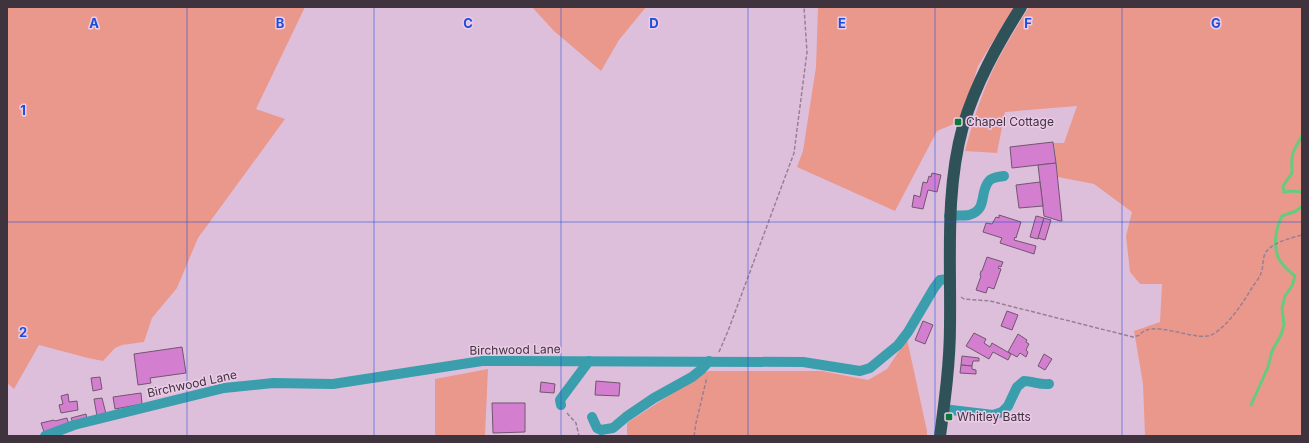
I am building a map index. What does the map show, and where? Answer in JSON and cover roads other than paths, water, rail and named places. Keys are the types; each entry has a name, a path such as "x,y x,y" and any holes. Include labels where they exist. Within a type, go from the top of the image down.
{"highway":[{"path":"940,436 950,342 950,216 953,173 959,143 978,83 991,57 1021,7"}],"street":[{"path":"950,216 967,215 973,213 979,208 989,181 993,178 1004,176"},
{"name":"Birchwood Lane","path":"46,436 74,425 224,388 273,384 333,384 482,361 803,362 860,371 870,368 898,345 908,332 940,280 949,279"},
{"path":"561,405 560,400 589,361"},
{"path":"592,417 597,428 601,430 613,428 626,417 654,398 692,377 712,362"},
{"path":"944,409 993,415 1002,412 1008,406 1017,387 1024,381 1045,385 1049,384"}],"waterway":[{"path":"1302,135 1292,155 1292,173 1283,186 1284,192 1302,192"},
{"path":"1251,405 1268,367 1272,351 1281,335 1284,325 1282,308 1285,296 1292,286 1295,276 1279,260 1276,252 1275,241 1278,226 1282,216 1296,211 1302,206"}],"place":[{"name":"Chapel Cottage","path":"958,122"},
{"name":"Whitley Batts","path":"949,417"}]}
